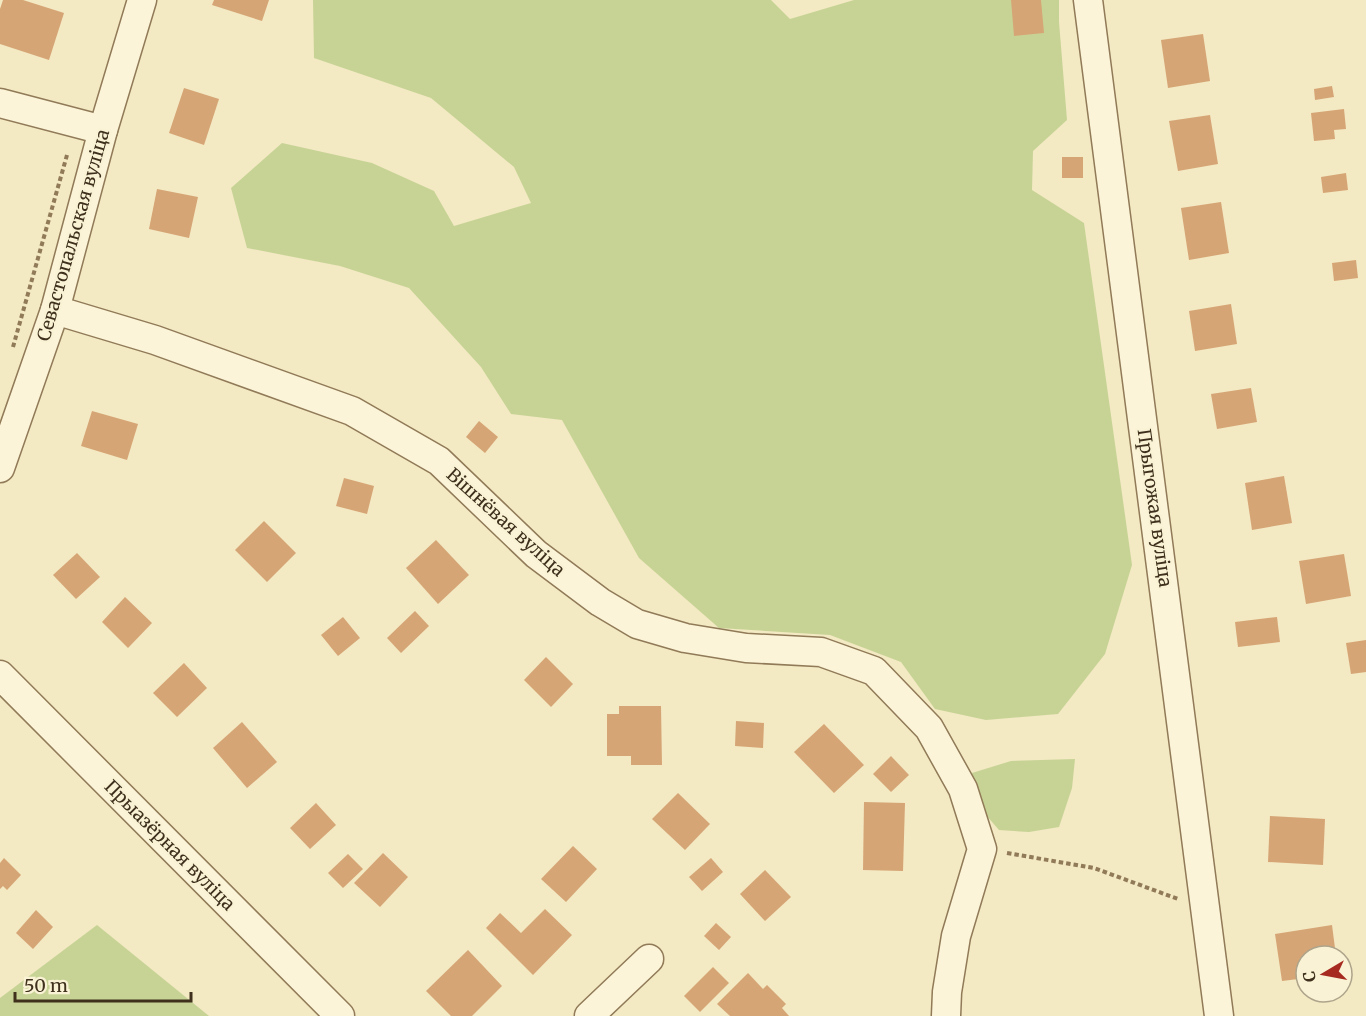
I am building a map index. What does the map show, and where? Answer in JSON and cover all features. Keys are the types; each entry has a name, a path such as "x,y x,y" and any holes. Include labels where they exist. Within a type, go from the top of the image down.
{"street":[{"name":"Севастопальская вуліца","path":"0,468 55,310 103,130 142,0"},
{"name":"Прыгожая вуліца","path":"1088,0 1219,1016"},
{"path":"0,103 103,130"},
{"name":"Вішнёвая вуліца","path":"55,310 155,340 352,411 439,461 536,554 600,602 638,624 686,638 736,646 821,652 874,671 929,728 963,789 982,849"},
{"name":"Прыазёрная вуліца","path":"0,675 339,1016"},
{"path":"946,1016 947,992 956,936 982,849"},
{"path":"589,1016 650,959"}],"path":[{"path":"982,849 1094,868 1204,909"}],"green space":[{"path":"313,0 771,0 790,19 854,0 1059,0 1067,120 1033,151 1032,190 1084,223 1132,565 1105,654 1058,714 986,720 935,709 901,662 830,635 719,628 639,558 562,420 511,414 481,367 409,288 340,266 247,248 231,188 282,143 372,163 434,191 454,226 531,203 514,167 431,98 314,58"},
{"path":"1075,759 1072,788 1059,827 1029,832 999,830 972,799 972,773 1011,761"},
{"path":"97,925 209,1016 0,1016 0,998"}],"building":[{"path":"3,0 23,0 64,13 49,60 0,44 0,9"},
{"path":"214,0 269,0 262,21 212,5"},
{"path":"1011,0 1041,0 1044,33 1014,36"},
{"path":"1203,34 1210,81 1168,88 1161,40"},
{"path":"1332,86 1334,97 1315,100 1314,89"},
{"path":"184,88 219,99 204,145 169,133"},
{"path":"1344,109 1346,129 1334,130 1335,139 1314,141 1311,113"},
{"path":"1210,115 1218,164 1178,171 1169,121"},
{"path":"1062,157 1083,157 1083,178 1062,178"},
{"path":"1346,173 1348,190 1323,193 1321,177"},
{"path":"157,189 198,197 189,238 149,229"},
{"path":"1221,202 1229,253 1189,260 1181,208"},
{"path":"1356,260 1358,278 1334,281 1332,263"},
{"path":"1231,304 1237,344 1195,351 1189,311"},
{"path":"1251,388 1257,422 1217,429 1211,394"},
{"path":"92,411 138,424 127,460 81,446"},
{"path":"479,421 498,437 485,453 466,437"},
{"path":"1284,476 1292,523 1252,530 1245,483"},
{"path":"344,478 374,486 367,514 336,506"},
{"path":"264,521 296,553 267,582 235,550"},
{"path":"436,540 469,575 438,604 406,568"},
{"path":"77,553 100,577 76,599 53,575"},
{"path":"1344,554 1351,596 1306,604 1299,561"},
{"path":"125,597 152,623 128,648 102,622"},
{"path":"415,611 429,626 401,653 387,638"},
{"path":"343,617 360,638 338,656 321,635"},
{"path":"1277,617 1280,642 1238,647 1235,622"},
{"path":"1366,640 1366,672 1351,674 1346,643"},
{"path":"546,657 573,684 551,707 524,680"},
{"path":"184,663 207,688 177,717 153,693"},
{"path":"619,706 661,706 662,765 631,765 631,756 607,756 607,714 619,714"},
{"path":"736,721 764,723 763,748 735,746"},
{"path":"242,722 277,762 247,788 213,748"},
{"path":"824,724 864,765 834,793 794,752"},
{"path":"891,756 909,775 891,792 873,774"},
{"path":"678,793 710,824 685,850 652,819"},
{"path":"864,802 905,803 903,871 863,870"},
{"path":"316,803 336,825 310,849 290,828"},
{"path":"1270,816 1325,819 1323,865 1268,862"},
{"path":"573,846 597,869 566,902 541,879"},
{"path":"383,853 408,877 380,907 354,883"},
{"path":"348,854 363,869 343,888 328,873"},
{"path":"4,858 21,875 7,890 3,886 0,889 0,863"},
{"path":"711,858 723,872 702,891 689,877"},
{"path":"765,870 791,897 765,921 740,894"},
{"path":"545,909 572,935 533,975 486,928 500,913 521,933"},
{"path":"36,910 53,927 33,949 16,933"},
{"path":"716,923 731,937 719,950 704,936"},
{"path":"1332,925 1334,944 1294,944 1294,980 1282,981 1275,934"},
{"path":"468,950 502,986 472,1016 451,1016 426,991"},
{"path":"713,967 729,983 700,1012 684,996"},
{"path":"748,973 763,989 767,985 786,1004 782,1008 789,1016 730,1016 717,1004"}]}
